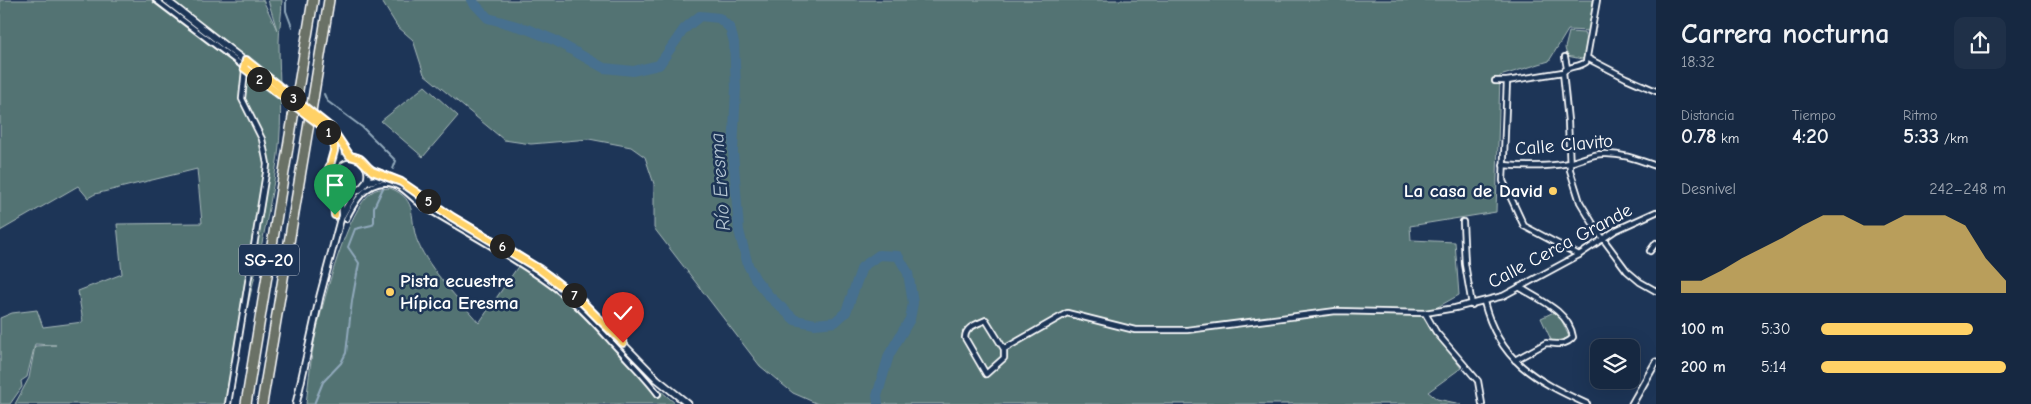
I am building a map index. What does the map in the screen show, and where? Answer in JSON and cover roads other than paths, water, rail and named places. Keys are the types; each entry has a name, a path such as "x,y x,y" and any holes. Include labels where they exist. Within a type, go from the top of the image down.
{"highway":[{"name":"SG-20","path":"246,404 313,0"},
{"name":"SG-20","path":"262,404 329,0"}],"street":[{"path":"156,0 326,129 331,136 334,151 327,176 341,217"},
{"path":"166,0 246,60 331,128 350,156"},
{"path":"1495,80 1507,81 1563,72 1568,68 1583,64 1587,58 1597,0"},
{"path":"1565,57 1568,68"},
{"path":"1587,58 1656,91"},
{"path":"228,404 266,173 266,158 262,139 242,99 246,60"},
{"path":"1563,72 1570,170 1580,202 1602,237 1627,271 1640,282 1656,291"},
{"path":"1507,81 1503,181 1524,226 1579,255"},
{"path":"338,139 338,160"},
{"name":"Calle Clavito","path":"1503,164 1522,166 1570,163 1586,157 1605,154 1633,158 1656,166"},
{"path":"356,191 347,192 340,190 334,183 331,176 332,168 338,160 350,156 360,159 367,168 401,182 452,217 549,276 583,303 658,379 688,404"},
{"path":"366,182 367,168"},
{"path":"296,404 320,296 341,217 356,191 366,182 386,176"},
{"path":"341,217 370,186 388,183 396,185 424,207 526,268 566,297 600,330 658,394"},
{"path":"340,190 341,217"},
{"name":"Calle Cerca Grande","path":"1004,349 1067,313 1136,330 1187,330 1336,311 1425,313 1472,305 1503,296 1579,255 1602,237 1656,212"},
{"path":"1462,222 1464,264 1472,305"},
{"path":"1650,251 1656,243"},
{"path":"1515,360 1546,343 1553,345 1569,341 1573,337 1571,330 1558,311 1519,287"},
{"path":"1484,302 1493,330 1515,360 1538,379 1587,404"},
{"path":"1425,313 1436,332 1478,381 1482,404"},
{"path":"986,320 1004,349 1004,358 986,374 965,338 965,334 967,330 986,320"},
{"path":"1632,404 1656,362"}],"waterway":[{"path":"286,0 286,11 292,27"},
{"name":"Río Eresma","path":"471,0 488,18 527,29 554,40 604,68 633,71 659,65 684,29 700,16 719,18 730,28 734,42 736,88 733,152 739,231 748,265 756,280 769,296 795,320 815,324 835,322 846,312 862,267 879,255 898,256 908,273 913,303 910,319 889,355 877,396 878,404"},
{"path":"324,94 327,101 362,127 396,161 393,169"},
{"path":"314,404 323,382 341,363 346,353 359,263 348,247 355,229 372,225 374,222 374,207 384,186"}],"place":[{"name":"La casa de David","path":"1553,191"},
{"name":"Pista ecuestre Hípica Eresma","path":"390,292"}]}
